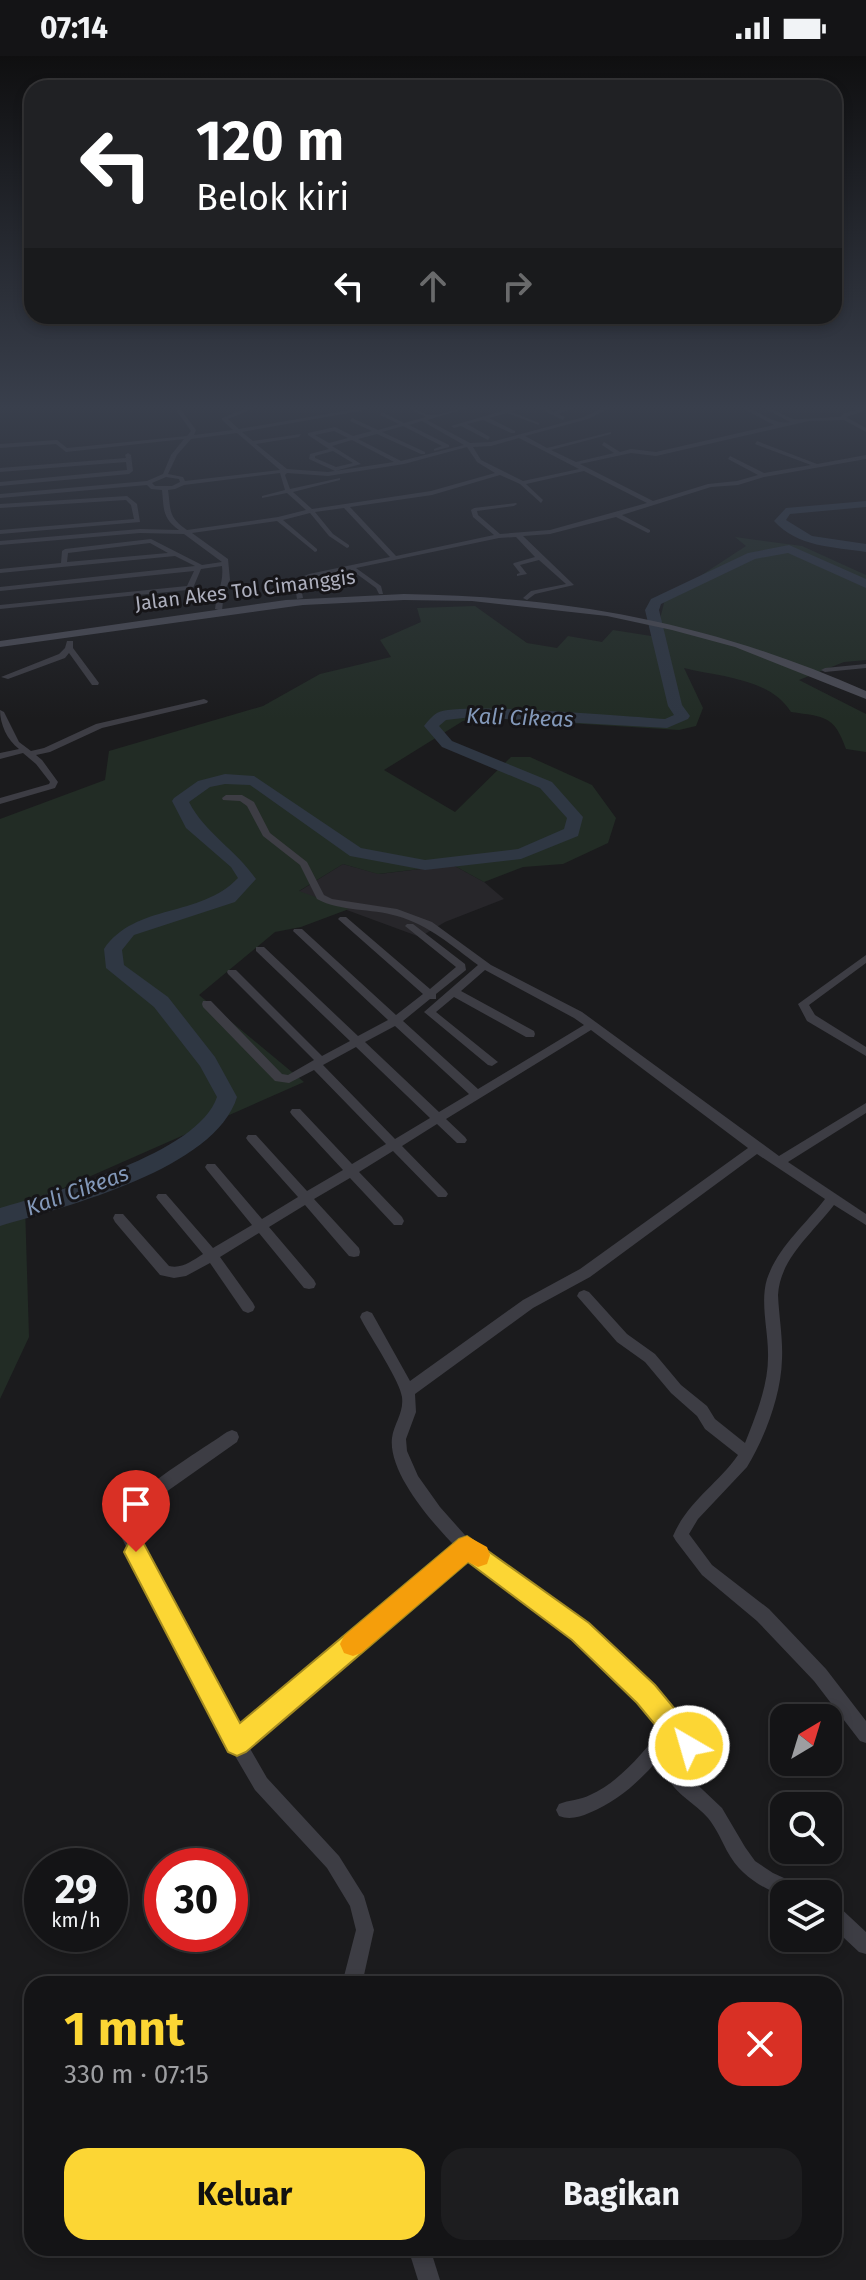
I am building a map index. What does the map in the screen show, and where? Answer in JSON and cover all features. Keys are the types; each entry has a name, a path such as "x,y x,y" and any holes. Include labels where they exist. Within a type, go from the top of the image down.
{"main road":[{"name":"Jalan Akes Tol Cimanggis","path":"0,641 387,594 526,602 620,612"},
{"name":"Jalan Akes Tol Cimanggis","path":"0,641 299,598 387,594 527,598 690,626 762,646 825,670 866,692"},
{"path":"690,626 866,692"}],"street":[{"path":"25,511 27,530"},
{"path":"63,511 64,528"},
{"path":"99,511 100,524"},
{"path":"0,532 138,521 135,511"},
{"path":"167,511 174,524 222,556 227,580 221,591 219,609"},
{"path":"0,543 161,530 184,532 278,519 311,511 331,535 347,546"},
{"path":"351,511 395,558"},
{"path":"474,511 475,516 499,536"},
{"path":"299,598 296,581 300,578 499,536 519,536 631,511"},
{"path":"617,515 648,531"},
{"path":"278,519 315,550"},
{"path":"161,530 174,524"},
{"path":"519,536 571,585 533,592 527,598"},
{"path":"64,564 64,552 151,541 197,569"},
{"path":"0,571 176,554"},
{"path":"519,575 524,574 516,564 540,558"},
{"path":"105,561 107,596"},
{"path":"0,589 225,566"},
{"path":"0,607 107,596 191,592 197,569"},
{"path":"353,569 387,594"},
{"path":"2,677 64,655 69,648 69,634"},
{"path":"69,648 95,683"},
{"path":"825,670 866,666"},
{"path":"0,756 47,750 99,726 204,701"},
{"path":"0,712 25,752 39,762 54,784 0,801"},
{"path":"226,798 242,798 251,804 266,834 304,864 320,897 417,918 485,965 592,1025 757,1148 866,1220"},
{"path":"343,919 432,996"},
{"path":"207,1004 279,1078 289,1079 395,1021 432,996 462,968 410,926"},
{"path":"298,931 477,1095"},
{"path":"260,949 461,1140"},
{"path":"866,958 803,1004 811,1018 866,1052"},
{"path":"485,965 429,1012 492,1062"},
{"path":"232,972 442,1194"},
{"path":"454,992 530,1034"},
{"path":"119,1218 165,1271 186,1271 592,1025"},
{"path":"779,1162 866,1107"},
{"path":"296,1112 398,1221"},
{"path":"252,1138 354,1252"},
{"path":"408,1391 528,1304 585,1273 757,1148"},
{"path":"211,1167 309,1284"},
{"path":"162,1197 212,1256 248,1307"},
{"path":"832,1199 798,1239 772,1282 775,1365 748,1454 683,1526 681,1536 707,1570 763,1615 820,1675 866,1735"},
{"path":"584,1296 622,1338 650,1358 676,1389 703,1412 710,1424 748,1454"},
{"path":"367,1317 408,1391 412,1406 399,1437 399,1450 441,1524 467,1548 580,1632 646,1694 689,1746 674,1773 683,1787 711,1809 727,1828 749,1867 770,1881"},
{"path":"232,1437 137,1504 121,1522 261,1784 333,1862 358,1902 365,1930 354,1976"},
{"path":"237,1743 467,1548"},
{"path":"565,1810 600,1802 638,1768 675,1727"},
{"path":"842,1923 866,1945"},
{"path":"422,2256 429,2280"}],"shaded area":[{"path":"735,537 802,546 866,575 866,660 844,662 799,680 866,714 866,752 846,749 837,730 827,720 791,712 782,701 757,686 684,668 703,708 696,726 679,730 486,718 463,721 384,770 455,812 511,757 530,757 592,785 616,818 608,843 563,864 523,867 484,882 453,865 378,874 343,864 299,891 349,909 301,927 275,932 199,995 304,1082 25,1205 29,1337 0,1399 0,819 105,780 109,751 263,706 320,674 391,657 380,640 421,622 417,608 475,606 527,643 557,648 568,636 602,642 613,630 664,638 660,619 665,599 746,546"},
{"path":"343,864 379,874 453,865 484,882 504,899 445,922 420,937 298,892"}],"waterway":[{"name":"Kali Cikeas","path":"788,511 780,521 797,534 866,548"},
{"name":"Kali Cikeas","path":"0,1217 86,1190 152,1163 182,1148 205,1131 222,1112 227,1097 208,1062 161,1002 115,968 113,949 128,931 229,898 247,879 237,864 192,824 180,801 204,784 225,779 254,781 356,852 425,865 521,854 572,832 575,817 546,785 447,744 431,726 442,716 472,713 667,724 683,716 675,706 652,610 656,602 752,556 789,549 866,584"}],"slow traffic":[{"path":"353,1644 467,1548 478,1555"}],"route":[{"path":"136,1552 237,1743 467,1548 529,1591 616,1664 646,1694 689,1746"}]}
